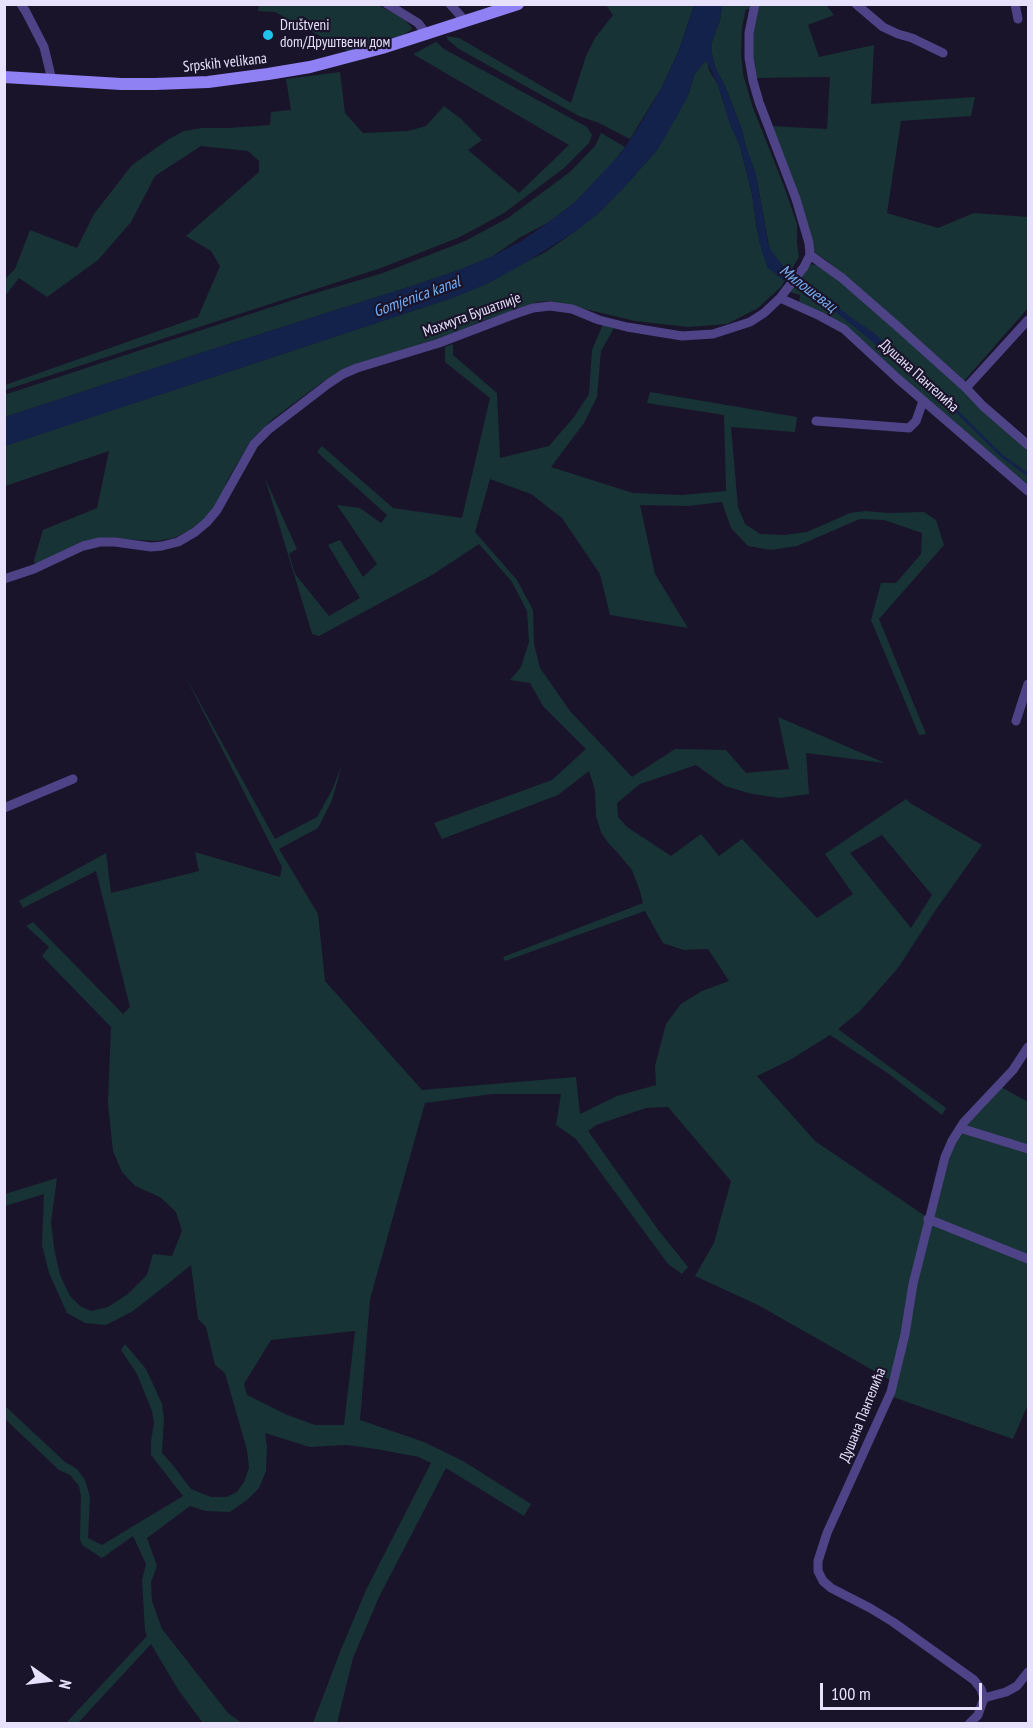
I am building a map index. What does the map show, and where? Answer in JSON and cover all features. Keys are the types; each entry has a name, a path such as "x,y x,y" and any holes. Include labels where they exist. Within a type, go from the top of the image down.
{"main road":[{"name":"Srpskih velikana","path":"4,77 155,84 239,78 310,67 426,35 518,4"}],"street":[{"path":"21,4 44,47 52,80"},
{"path":"387,4 418,23 426,35"},
{"path":"450,4 466,22"},
{"path":"755,4 749,33 749,58 753,81 796,199 809,243 810,255 842,278 1029,446"},
{"path":"856,4 883,27 943,53"},
{"path":"1015,4 1018,19"},
{"name":"Махмута Бушатлије","path":"4,579 83,546 100,542 115,542 150,548 178,542 195,532 217,510 254,444 268,430 328,384 357,368 439,344 533,308 550,306 572,309 599,320 627,327 682,336 713,334 738,327 764,313 783,294 804,267 810,255"},
{"name":"Душана Пантелића","path":"783,294 844,329 923,401 1029,491"},
{"path":"966,388 1029,320"},
{"path":"816,421 909,428 916,421 923,401"},
{"path":"1016,721 1029,684"},
{"path":"4,808 73,779"},
{"name":"Душана Пантелића","path":"984,1698 974,1680 960,1669 893,1622 831,1588 823,1581 819,1571 820,1552 891,1392 913,1284 945,1157 960,1128 983,1100 1013,1070 1029,1047"},
{"path":"960,1128 1029,1149"},
{"path":"928,1219 1029,1259"},
{"path":"969,1724 978,1715 984,1698 1006,1692 1017,1686 1029,1672"}],"green space":[{"path":"259,5 378,5 404,19 412,28 403,35 348,51 275,12 258,11"},
{"path":"606,5 694,5 679,50 662,87 630,139 599,123 579,116 459,49 446,36 459,38 571,103 586,56 595,38 613,15"},
{"path":"722,5 756,5 753,10 746,9 742,27 743,74 753,108 797,224 799,257 781,287 758,308 727,324 688,327 635,321 548,301 537,302 454,333 348,368 321,383 274,418 251,440 227,481 221,497 206,518 191,529 174,538 157,541 107,538 35,564 34,560 43,530 97,508 109,451 5,486 4,446 455,297 544,253 602,210 657,150 689,93 694,75 705,61 718,85 730,124 740,146 765,260 769,246 756,175 742,130 715,67 712,54 712,42 720,20"},
{"path":"759,5 826,5 834,15 808,25 819,57 874,45 871,104 975,97 971,116 901,121 887,213 938,228 974,213 1028,217 1028,308 964,381 827,261 811,250 769,126 827,129 830,77 754,78 750,55 755,11"},
{"path":"436,42 444,49 587,127 592,135 589,143 564,168 504,213 460,237 381,268 5,390 5,385 198,317 220,266 211,251 186,236 259,172 259,161 248,151 201,146 155,176 131,222 98,260 47,297 19,278 5,296 5,279 15,269 30,230 77,248 94,214 132,165 169,139 184,131 202,128 270,125 271,112 291,110 286,79 340,72 345,113 363,133 408,131 426,126 444,106 482,140 468,150 519,193 569,145 413,54"},
{"path":"601,133 625,147 608,169 574,203 549,222 519,238 493,256 415,285 5,417 4,395 299,298 383,273 465,241 508,218 570,172 595,146"},
{"path":"806,264 819,265 895,327 1028,448 1028,486 837,321 799,304 800,295 787,291"},
{"path":"603,324 615,326 601,351 597,397 584,423 551,467 633,493 682,495 726,491 724,415 647,403 650,392 797,417 795,432 731,427 738,507 745,524 760,534 784,535 807,532 850,513 866,511 924,512 936,520 944,545 879,619 926,734 919,735 871,620 881,583 896,583 921,554 922,533 884,520 860,519 797,546 771,550 748,546 731,528 722,502 688,506 640,505 655,574 688,628 610,615 600,574 562,518 531,494 490,479 475,532 517,580 533,610 534,644 540,668 570,711 632,777 675,749 726,750 746,773 789,769 778,717 885,763 806,753 809,794 780,798 752,794 725,786 696,765 640,784 617,803 618,817 627,827 671,856 701,834 719,856 742,839 817,918 853,894 825,854 906,799 982,845 898,968 860,1011 838,1029 946,1108 942,1115 889,1074 830,1035 790,1060 757,1076 815,1141 931,1220 935,1195 960,1128 1001,1087 1028,1102 1028,1404 1013,1439 893,1397 897,1384 758,1305 695,1276 714,1243 731,1181 668,1107 646,1108 596,1125 588,1131 659,1231 688,1267 682,1274 668,1264 576,1139 556,1125 561,1094 492,1094 425,1103 370,1299 360,1420 424,1442 463,1461 531,1504 524,1516 446,1468 379,1597 353,1658 337,1723 313,1723 366,1590 431,1463 419,1457 347,1445 310,1447 265,1433 266,1471 259,1488 247,1500 230,1512 206,1511 190,1506 147,1538 157,1566 151,1582 152,1601 162,1629 228,1713 242,1723 203,1723 179,1691 151,1644 78,1723 66,1723 147,1636 142,1580 146,1564 133,1536 102,1558 82,1545 79,1486 70,1475 59,1470 5,1419 4,1405 65,1462 77,1469 85,1480 90,1497 88,1538 102,1545 183,1496 151,1455 154,1423 152,1411 137,1374 121,1350 125,1344 146,1369 162,1404 164,1419 162,1453 191,1489 211,1497 227,1497 237,1492 249,1468 247,1450 225,1373 215,1365 206,1327 198,1319 191,1265 133,1311 106,1325 85,1323 67,1313 49,1273 42,1245 44,1194 5,1206 5,1194 57,1178 51,1222 60,1275 70,1296 80,1306 91,1311 108,1307 128,1294 147,1275 153,1254 172,1256 182,1231 176,1212 160,1197 135,1186 122,1172 113,1151 108,1103 111,1027 42,956 49,947 26,926 33,922 123,1014 130,1007 96,871 23,908 19,901 106,853 111,893 199,871 195,852 280,877 282,867 183,672 275,839 317,817 332,790 342,765 332,800 318,828 279,849 318,914 325,981 422,1090 576,1077 580,1114 617,1096 656,1085 655,1066 666,1024 681,1004 702,991 729,981 708,949 684,950 663,943 645,911 505,961 503,957 643,903 632,870 601,832 596,816 595,790 589,771 558,795 442,839 434,823 552,780 586,749 543,706 530,683 510,680 521,667 529,642 527,611 512,582 479,544 432,575 319,636 312,634 265,478 297,549 289,554 295,574 329,616 360,598 328,545 340,540 363,577 377,564 337,505 360,508 381,523 387,515 317,452 322,446 393,508 462,518 490,398 445,362 445,347 453,344 453,355 497,393 500,458 549,446 574,417 589,394 592,350","holes":["882,835 932,895 911,928 850,853","355,1331 344,1425 315,1425 285,1414 247,1395 244,1384 271,1340"]}],"water":[{"name":"Gomjenica kanal","path":"694,5 722,5 720,20 712,42 712,54 715,67 742,130 756,175 768,243 772,252 787,271 820,292 873,332 939,393 908,372 810,292 783,280 767,267 759,241 752,194 740,146 730,124 718,85 705,61 694,75 687,98 657,150 626,185 602,210 579,229 520,266 487,284 455,297 5,446 5,417 459,270 523,240 574,203 621,153 662,87 679,50"}],"waterway":[{"name":"Милошевац","path":"937,392 1002,456 1028,475"}],"place":[{"name":"Društveni dom/Друштвени дом","path":"268,35"}]}
